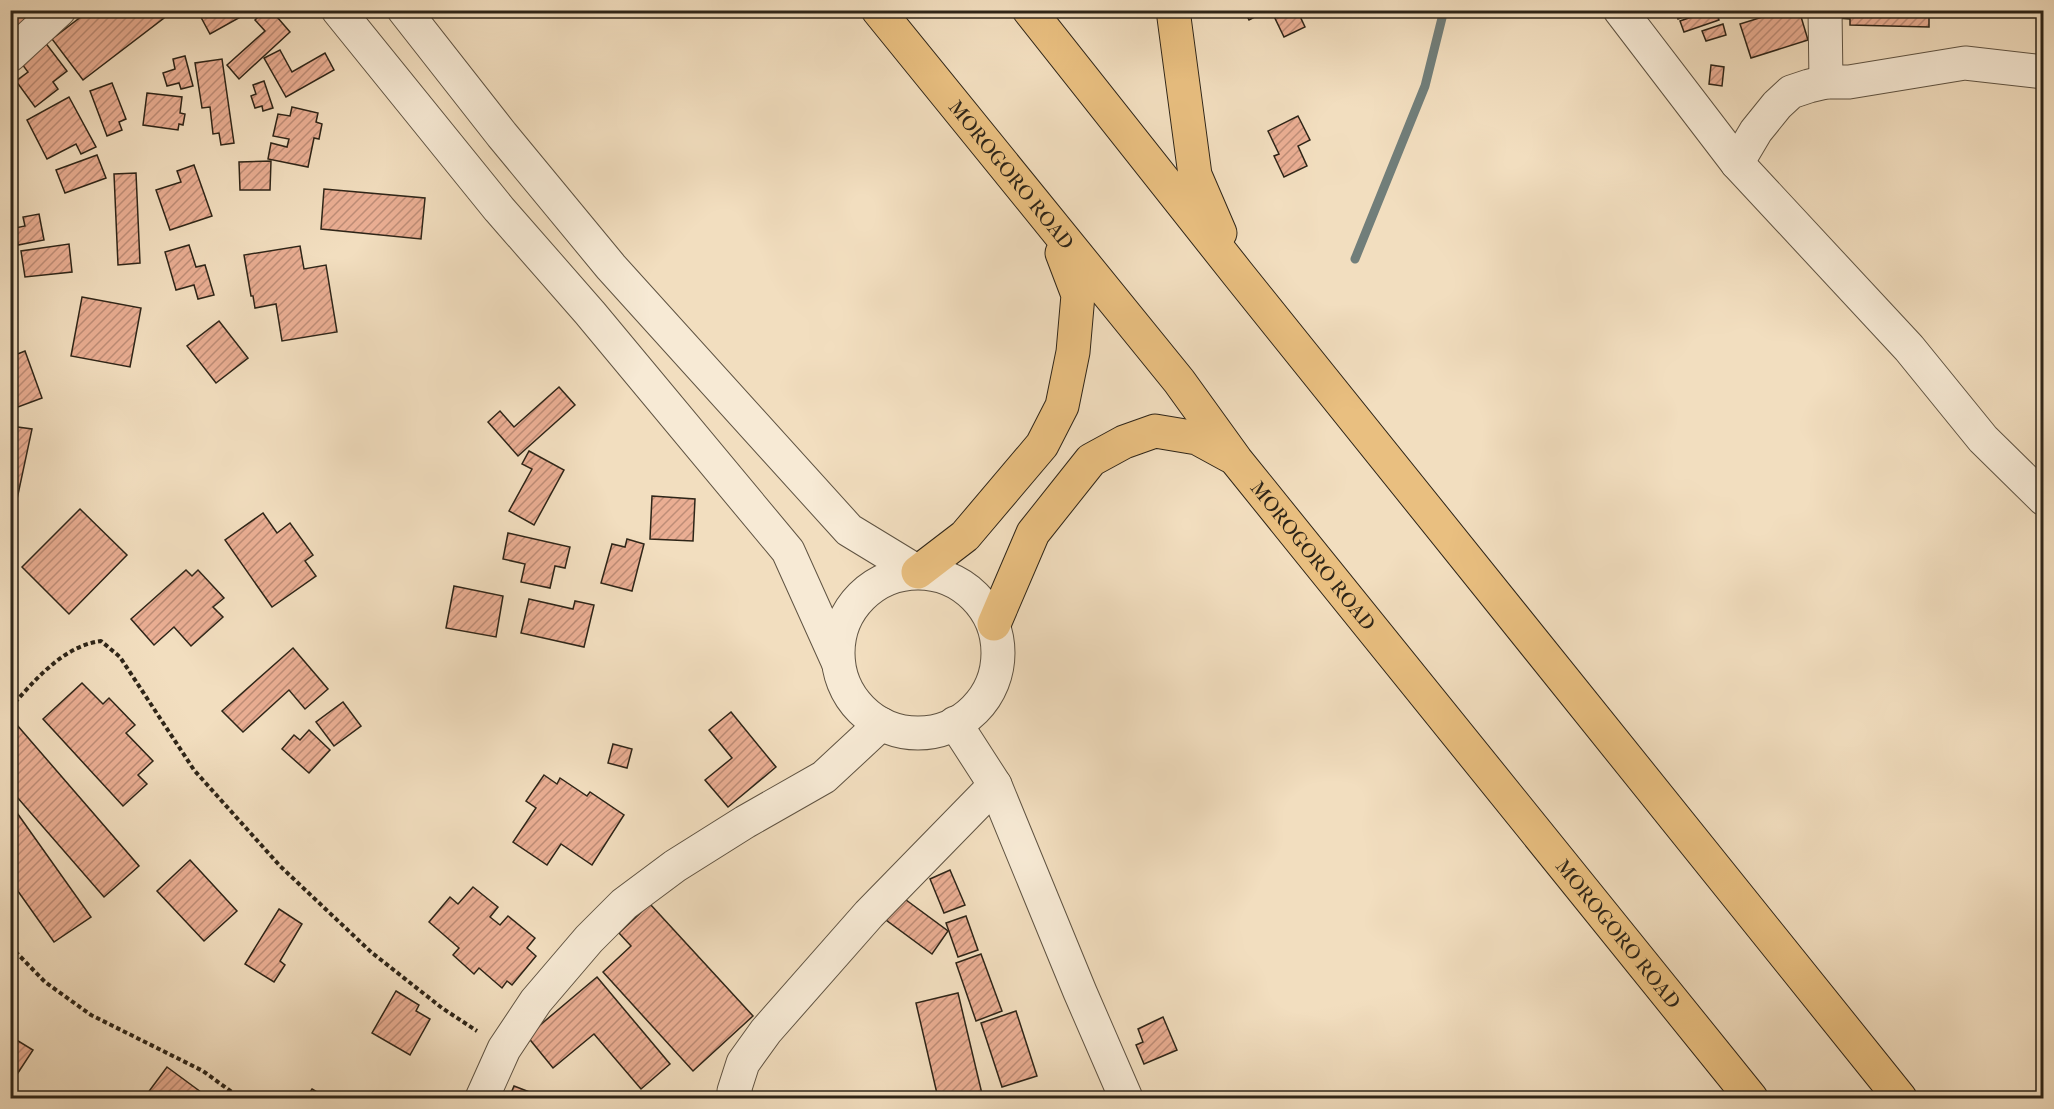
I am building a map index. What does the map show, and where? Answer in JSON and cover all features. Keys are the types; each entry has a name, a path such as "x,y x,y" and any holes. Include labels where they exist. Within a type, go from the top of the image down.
{"highway":[{"name":"MOROGORO ROAD","path":"878,10 1179,381 1236,460 1751,1098"},
{"path":"1029,10 1238,274 1900,1098"},
{"path":"1173,10 1195,175 1238,274"},
{"path":"918,572 965,536 1042,445 1062,406 1073,352 1078,295 1051,224"},
{"path":"994,624 1033,533 1091,460 1124,442 1155,431 1197,438 1236,460"}],"street":[{"path":"10,55 59,10"},
{"path":"338,10 499,209 590,313 788,551 838,662"},
{"path":"404,10 502,135 611,267 849,530 918,572"},
{"path":"1620,10 1737,163 1909,348 1983,440 2043,499"},
{"path":"1826,10 1826,82"},
{"path":"1737,163 1756,131 1791,92 1826,82 1849,82 1965,63 2043,72"},
{"path":"918,572 938,574 956,581 972,592 994,624 998,643 998,663 994,682 984,699 972,714 937,732 918,734 899,732 865,713 852,698 842,681 838,662 840,633 852,606 865,592 881,581 899,574 918,572"},
{"path":"955,723 995,785 1126,1098"},
{"path":"482,1098 504,1049 536,1001 589,939 624,904 675,866 745,822 824,777 881,724"},
{"path":"737,1098 734,1091 743,1063 766,1031 869,914 995,785"}],"path":[{"path":"10,708 52,665 74,648 85,643 101,641 120,657 194,770 280,866 371,952 442,1008 504,1049"},
{"path":"10,945 45,982 91,1015 203,1071 240,1098"}],"building":[{"path":"10,10 32,10 37,20 10,34"},
{"path":"90,10 159,10 164,18 83,80 52,39"},
{"path":"197,10 253,10 210,34"},
{"path":"265,10 271,10 290,32 239,79 227,65 265,31 255,20"},
{"path":"1244,10 1268,10 1249,20"},
{"path":"1271,10 1297,10 1305,27 1284,37"},
{"path":"1675,10 1701,10 1678,19"},
{"path":"1716,10 1719,20 1684,32 1680,21"},
{"path":"1785,10 1799,10 1808,40 1751,58 1740,24"},
{"path":"1838,10 1929,10 1929,27 1850,25 1850,19 1838,18"},
{"path":"1723,24 1726,35 1706,41 1702,31"},
{"path":"41,37 67,71 53,82 58,89 35,107 16,81 28,72 16,56"},
{"path":"280,50 292,72 325,53 334,70 286,97 264,58"},
{"path":"185,56 193,86 181,89 179,83 167,86 163,73 175,69 173,59"},
{"path":"222,59 234,143 221,145 219,133 213,134 210,107 202,108 195,63"},
{"path":"1711,65 1724,67 1722,86 1709,84"},
{"path":"264,81 273,108 263,111 262,106 255,108 251,96 256,94 253,85"},
{"path":"112,83 126,119 119,122 122,130 107,136 90,91"},
{"path":"147,93 182,97 180,113 185,114 183,125 179,124 178,130 143,125"},
{"path":"69,97 96,147 81,154 76,144 47,159 27,120"},
{"path":"292,107 318,113 316,122 322,124 319,139 314,138 308,167 268,159 271,143 287,147 289,139 273,136 278,114 290,116"},
{"path":"1298,116 1310,140 1298,146 1307,166 1284,177 1274,156 1279,154 1268,131"},
{"path":"97,155 106,178 65,193 56,170"},
{"path":"271,161 270,190 240,190 239,162"},
{"path":"194,165 212,216 170,230 156,190 181,182 177,171"},
{"path":"136,173 140,263 118,265 114,174"},
{"path":"324,189 425,198 421,239 321,229"},
{"path":"39,214 44,240 18,245 15,228 25,226 23,217"},
{"path":"69,244 72,272 25,277 21,251"},
{"path":"189,245 196,267 205,265 214,295 198,299 194,285 176,290 165,252"},
{"path":"300,246 304,269 326,265 337,332 282,341 276,304 255,308 244,255"},
{"path":"82,297 141,308 130,367 71,356"},
{"path":"219,321 248,358 216,383 187,346"},
{"path":"25,351 42,398 10,410 10,357"},
{"path":"559,387 575,405 518,456 488,422 500,411 514,427"},
{"path":"10,426 32,429 16,504 10,503"},
{"path":"529,451 564,470 534,525 509,511 532,469 522,464"},
{"path":"652,496 695,499 693,541 650,539"},
{"path":"80,509 127,555 69,614 22,567"},
{"path":"263,513 277,533 290,523 313,555 305,561 316,576 272,607 225,540"},
{"path":"508,533 570,547 565,568 555,566 550,588 521,582 525,564 503,559"},
{"path":"627,539 644,544 632,591 601,583 612,544 625,547"},
{"path":"186,570 192,576 198,570 224,598 213,607 223,617 191,646 174,627 154,645 131,619"},
{"path":"454,586 503,596 496,637 446,628"},
{"path":"529,599 573,609 575,601 594,605 584,647 521,633"},
{"path":"293,648 328,689 305,709 289,690 243,732 222,711"},
{"path":"82,683 103,704 109,698 135,725 126,733 153,761 138,775 147,784 123,806 43,719"},
{"path":"343,702 361,726 334,746 316,722"},
{"path":"731,712 776,767 728,807 705,780 732,758 709,730"},
{"path":"17,725 139,866 104,897 10,789 10,731"},
{"path":"309,730 330,750 309,773 282,749 294,735 300,740"},
{"path":"613,744 632,749 627,768 608,763"},
{"path":"544,775 557,784 560,778 587,796 590,792 624,815 592,865 561,844 547,865 513,842 536,808 526,801"},
{"path":"10,803 91,917 54,942 10,880"},
{"path":"190,860 237,911 204,941 157,891"},
{"path":"950,870 965,905 944,913 930,879"},
{"path":"473,887 498,907 490,917 500,925 508,916 535,938 527,948 536,956 512,985 507,981 502,988 479,968 474,974 453,955 459,948 429,922 450,897 458,904"},
{"path":"902,897 948,931 932,954 886,920"},
{"path":"650,904 753,1016 693,1071 603,972 631,946 619,933"},
{"path":"279,909 302,924 280,961 285,965 274,982 245,964"},
{"path":"966,916 978,950 958,957 946,923"},
{"path":"981,954 1002,1011 976,1021 956,963"},
{"path":"597,977 670,1064 641,1089 594,1034 553,1068 527,1036"},
{"path":"396,991 419,1005 416,1011 430,1019 410,1055 372,1033"},
{"path":"958,993 983,1098 938,1098 916,1003"},
{"path":"1016,1011 1037,1076 1002,1087 981,1023"},
{"path":"1163,1017 1177,1050 1144,1064 1136,1045 1143,1042 1138,1029"},
{"path":"10,1036 33,1050 12,1082 10,1081"},
{"path":"167,1067 209,1098 144,1098"},
{"path":"514,1086 545,1098 509,1098"},
{"path":"312,1089 327,1098 306,1098"}],"waterway":[{"path":"1355,259 1425,86 1444,10"}]}
